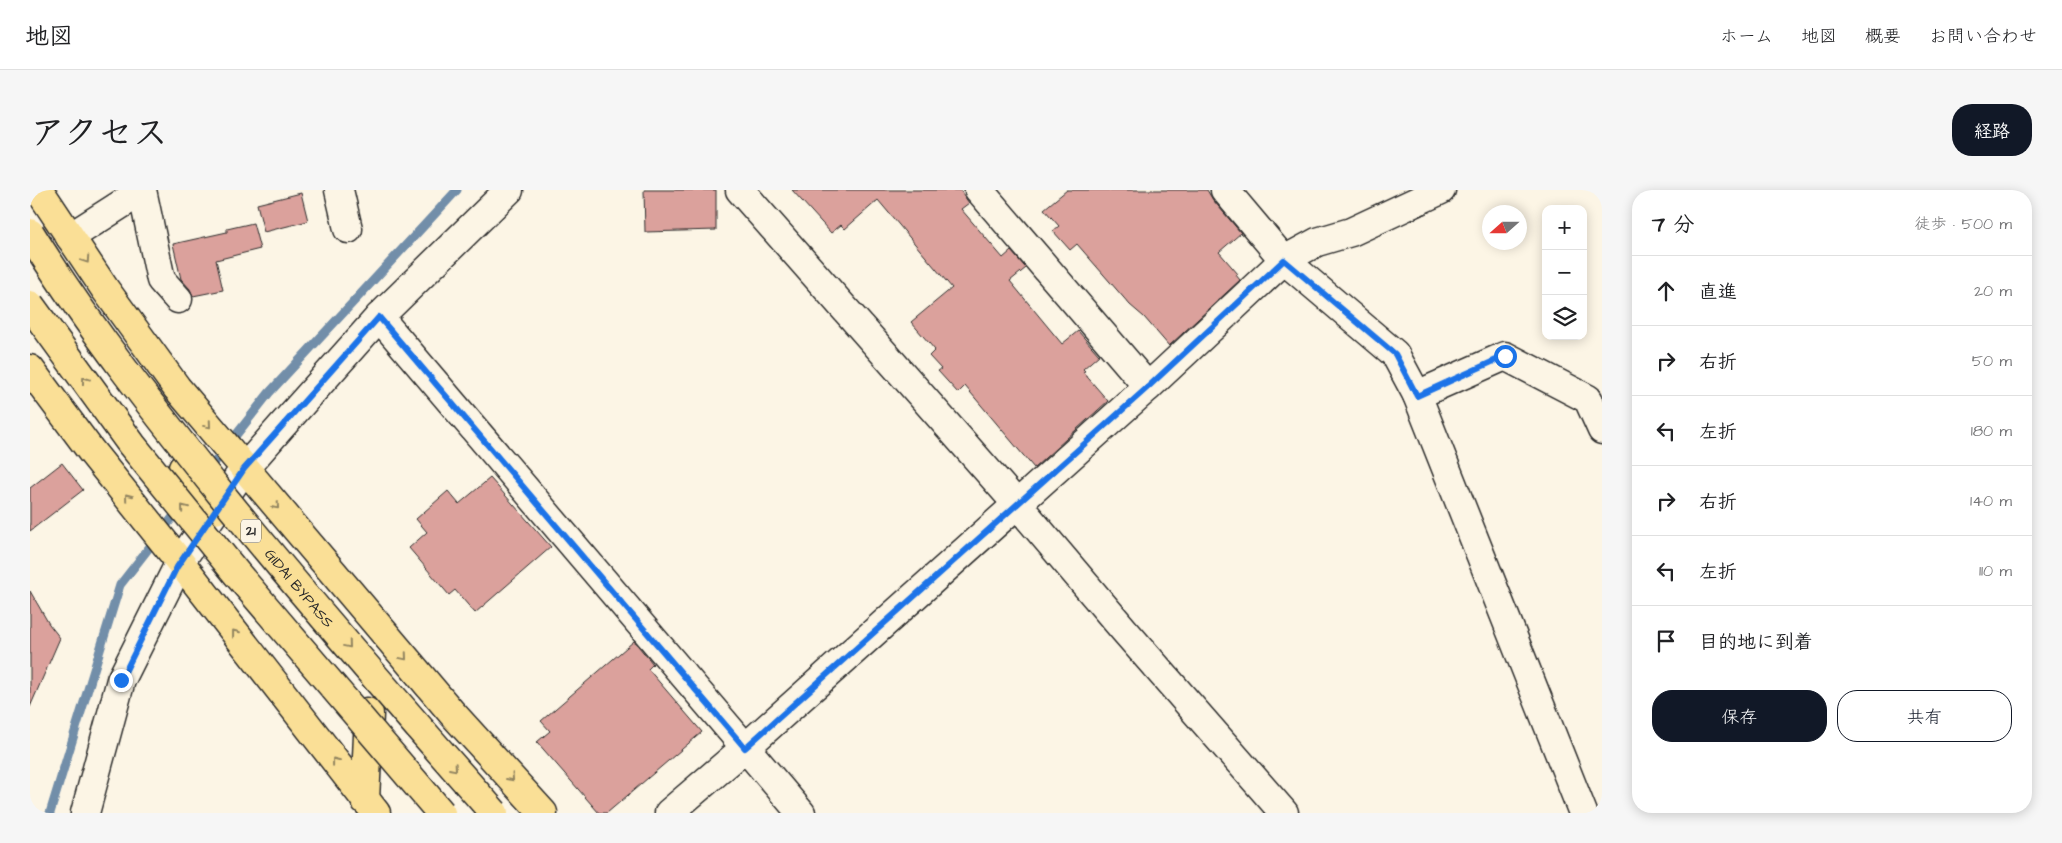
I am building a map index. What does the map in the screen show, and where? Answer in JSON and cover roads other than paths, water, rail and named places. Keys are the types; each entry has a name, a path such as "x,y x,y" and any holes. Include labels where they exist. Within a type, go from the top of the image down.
{"highway":[{"name":"21","path":"39,190 105,289 177,388 452,713 543,813"},
{"name":"GIDAI BYPASS","path":"30,233 62,284 159,417 265,548 494,813"},
{"path":"30,256 212,516 369,714 370,806"},
{"path":"30,305 132,444 231,566 376,739 441,813"},
{"path":"30,369 370,806"},
{"path":"376,739 433,813"}],"street":[{"path":"339,190 348,228"},
{"path":"85,813 121,680 180,562 244,469 379,317 509,190"},
{"path":"740,190 1018,504 1124,630 1284,813"},
{"path":"979,190 1148,387"},
{"path":"1226,190 1284,260 1395,354 1417,396 1582,813"},
{"path":"669,813 745,748 1018,504 1148,387 1284,260 1316,242 1351,232 1441,190"},
{"path":"70,236 142,191 161,280 178,300"},
{"path":"379,317 801,813"},
{"path":"1417,396 1505,356 1588,399 1602,430"}],"waterway":[{"path":"207,472 269,393 457,190"},
{"path":"50,813 120,585 180,508"}]}
